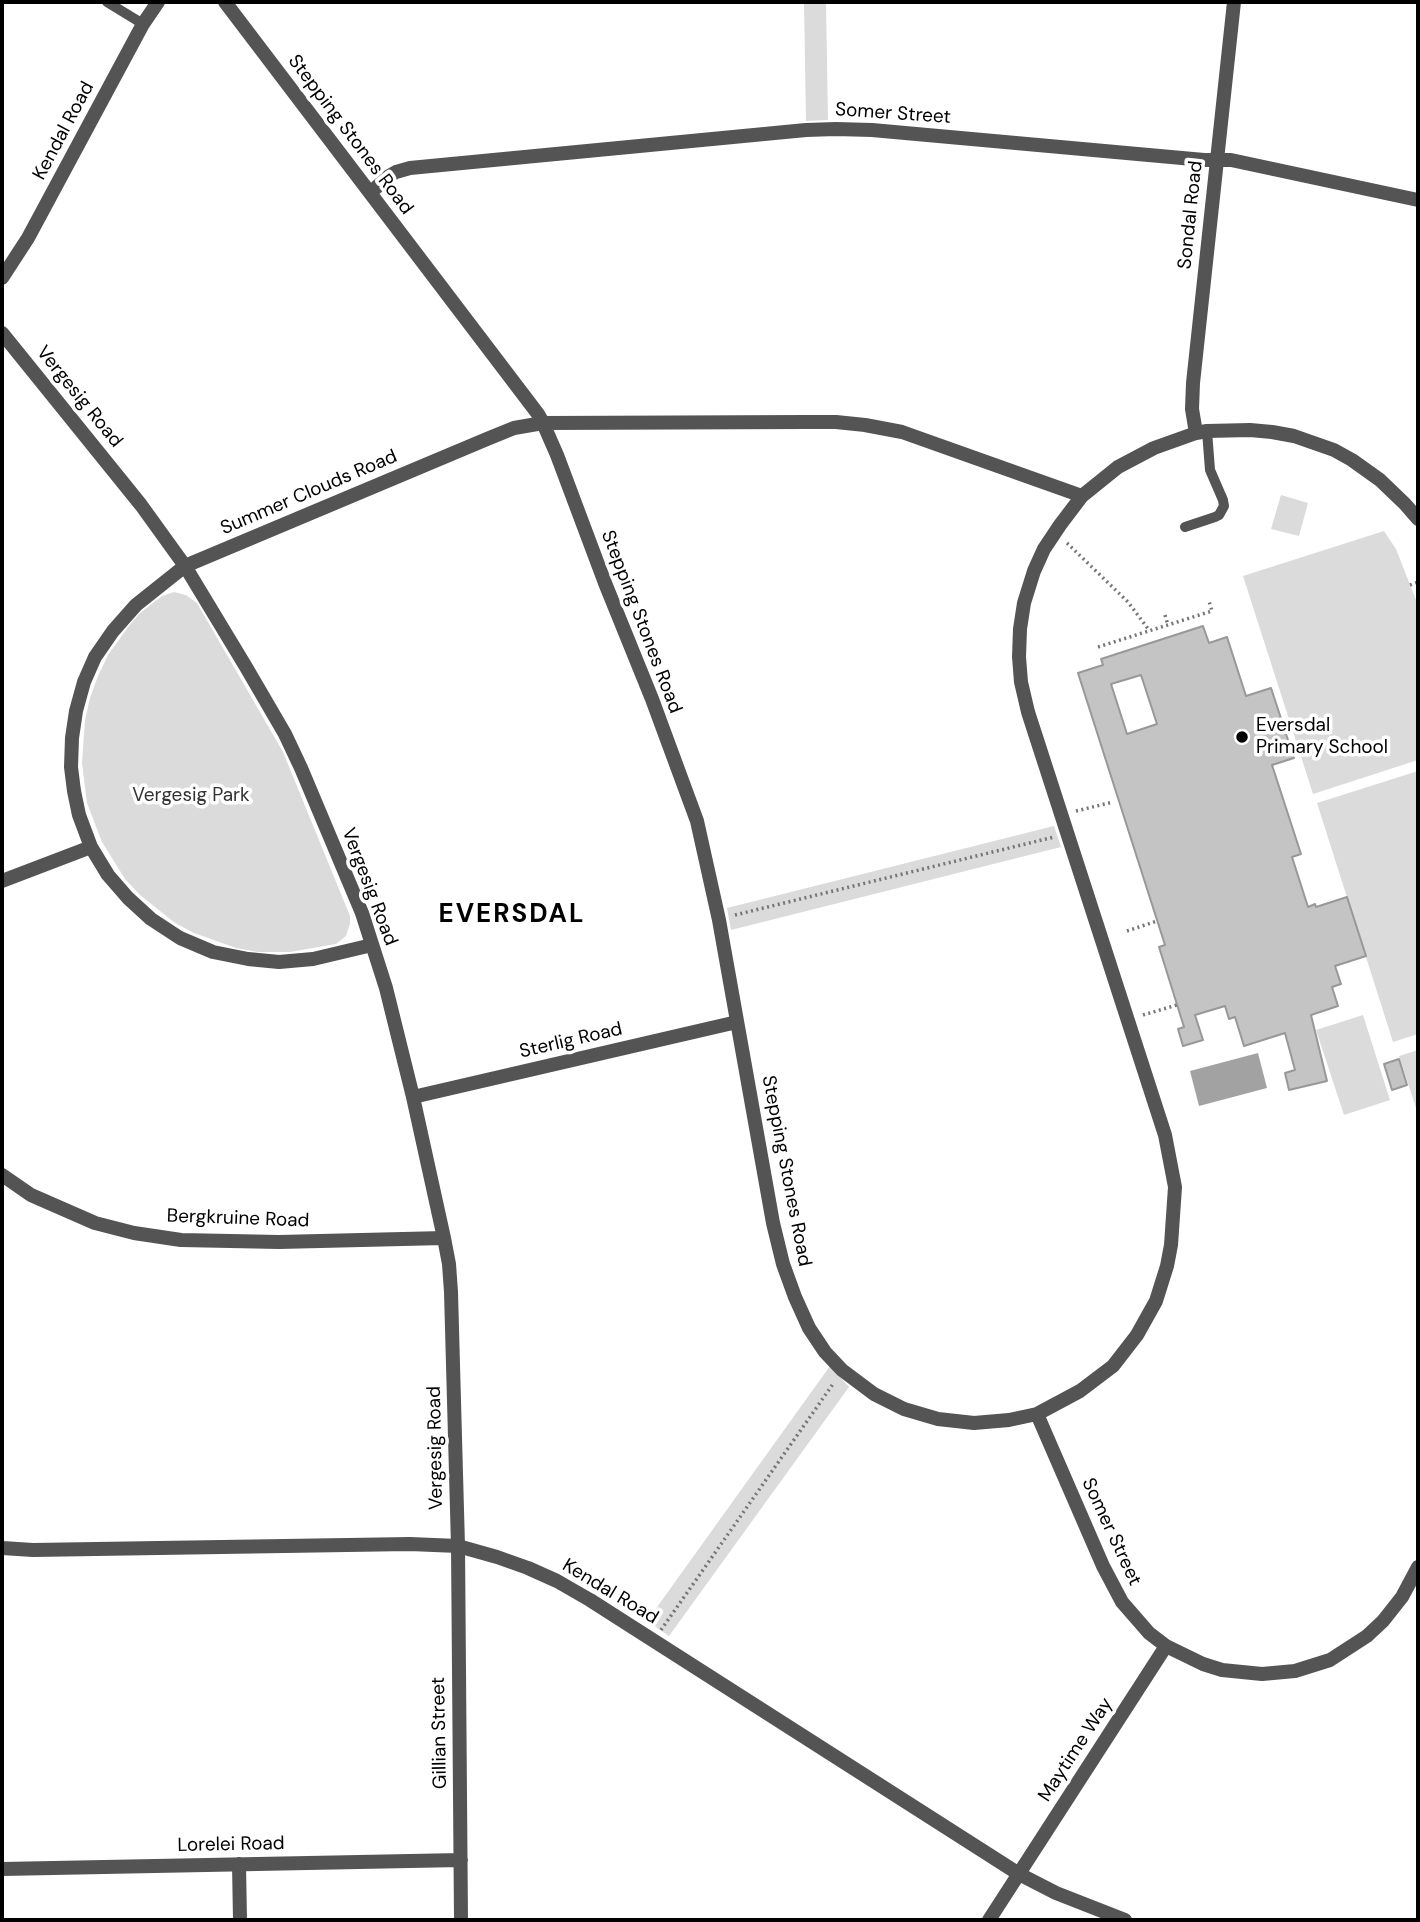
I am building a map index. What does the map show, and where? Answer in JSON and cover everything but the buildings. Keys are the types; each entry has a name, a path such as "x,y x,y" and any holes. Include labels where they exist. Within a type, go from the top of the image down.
{"street":[{"name":"Kendal Road","path":"2,278 23,246 143,24 158,2"},
{"name":"Stepping Stones Road","path":"225,2 543,423 697,821 719,920 773,1223 783,1264 809,1328 825,1352 842,1370 884,1399 904,1409 938,1419 974,1423 1009,1420 1037,1414 1080,1391 1113,1366 1137,1335 1156,1301 1167,1266 1174,1220 1175,1187 1164,1135 1028,712 1021,682 1020,643 1024,603 1044,549 1082,496 1118,467 1154,447 1201,432 1272,432 1294,436 1334,450 1380,480 1418,519"},
{"name":"Sondal Road","path":"1201,432 1192,409 1193,383 1234,2"},
{"name":"Somer Street","path":"370,192 389,176 410,169 806,130 872,130 1231,160 1418,200"},
{"name":"Vergesig Road","path":"2,333 141,505 186,566 290,746 362,913 386,988 449,1264 458,1546"},
{"name":"Summer Clouds Road","path":"372,945 313,959 279,962 248,959 213,951 180,938 151,919 108,875 91,847 79,815 71,767 74,724 84,682 95,657 113,631 136,605 186,566 514,428 543,423 816,422 865,425 902,432 1082,496"},
{"path":"2,881 91,847"},
{"name":"Sterlig Road","path":"413,1097 737,1022"},
{"name":"Bergkruine Road","path":"2,1175 31,1195 95,1223 134,1233 181,1240 279,1242 444,1238"},
{"name":"Somer Street","path":"1037,1414 1111,1585 1134,1618 1149,1633 1166,1646 1203,1664 1242,1673 1282,1673 1330,1660 1367,1636 1383,1621 1398,1604 1418,1567"},
{"name":"Kendal Road","path":"2,1548 33,1550 410,1544 458,1546 528,1567 557,1581 654,1640 1019,1874 1056,1893 1125,1920"},
{"name":"Gillian Street","path":"458,1546 461,1920"},
{"name":"Maytime Way","path":"989,1920 1166,1646"},
{"name":"Lorelei Road","path":"2,1869 461,1860"},
{"path":"239,1864 240,1920"}],"lane":[{"path":"107,2 143,24"},
{"path":"1185,527 1219,515 1224,506 1210,470 1201,432"}],"path":[{"path":"1055,533 1128,602 1149,631"},
{"path":"1410,585 1418,582"},
{"path":"1098,647 1212,611 1209,601"},
{"path":"1165,615 1168,625"},
{"path":"1071,812 1113,802"},
{"path":"719,920 1055,836 1054,832"},
{"path":"1127,931 1157,921"},
{"path":"1128,1021 1177,1005"},
{"path":"654,1640 842,1370"}],"green space":[{"path":"804,2 826,2 828,120 806,121"},
{"path":"1281,495 1308,503 1299,536 1271,529"},
{"path":"1384,531 1396,549 1418,605 1418,760 1313,794 1243,576"},
{"name":"Vergesig Park","path":"174,592 186,595 197,603 283,752 350,916 346,936 336,944 290,952 258,952 236,948 194,933 175,923 140,895 125,879 102,842 87,803 82,763 85,720 90,698 108,655 128,627 139,614 162,596"},
{"path":"1418,771 1418,1034 1393,1042 1317,803"},
{"path":"1054,826 1061,847 731,930 727,908"},
{"path":"1363,1015 1390,1100 1344,1115 1316,1030"},
{"path":"1418,1050 1418,1114 1399,1056"},
{"path":"830,1366 849,1387 669,1636 647,1621"}],"shaded area":[{"path":"1258,1053 1267,1088 1199,1106 1190,1071"}],"place":[{"name":"Eversdal Primary School","path":"1242,737"}],"district":[{"name":"EVERSDAL","path":"512,915"}]}
